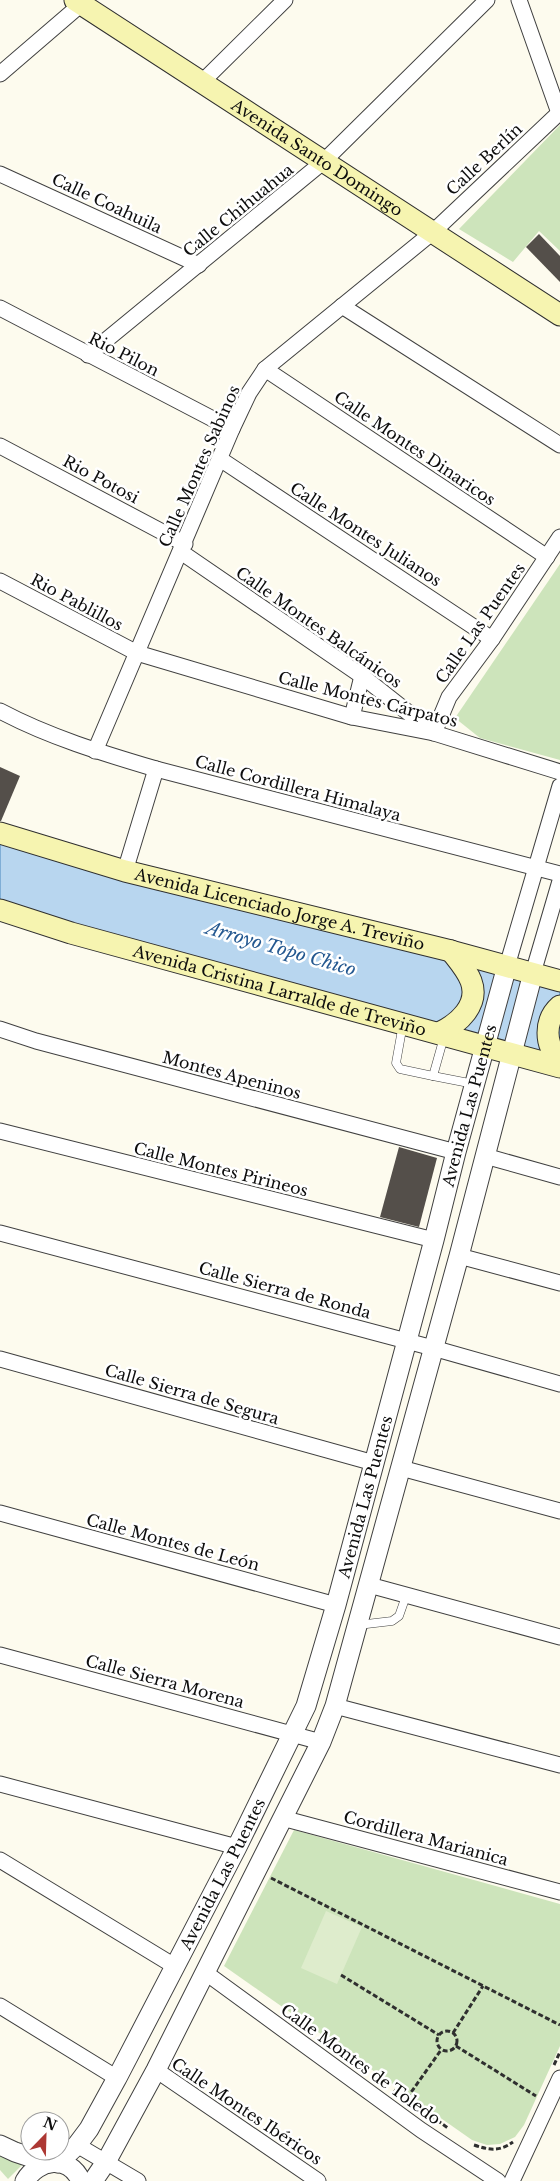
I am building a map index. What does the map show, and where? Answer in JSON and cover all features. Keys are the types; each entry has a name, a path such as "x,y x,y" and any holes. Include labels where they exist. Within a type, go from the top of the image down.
{"main road":[{"name":"Avenida Santo Domingo","path":"81,2 201,83 560,315"},
{"name":"Avenida Licenciado Jorge A. Treviño","path":"0,833 125,871 451,951 505,975 530,982 560,981"},
{"name":"Avenida Cristina Larralde de Treviño","path":"0,910 71,933 403,1023 559,1061"},
{"path":"445,1032 464,1016 470,1007 473,996 472,983 451,951"},
{"path":"559,1061 549,1040 548,1024 551,1016 560,1006"}],"street":[{"path":"201,83 285,0"},
{"name":"Calle Chihuahua","path":"88,355 324,162 487,0"},
{"path":"519,0 559,113"},
{"path":"0,74 81,2"},
{"name":"Calle Berlín","path":"433,232 559,113"},
{"name":"Calle Coahuila","path":"0,174 199,264"},
{"name":"Calle Montes Sabinos","path":"95,751 183,548 232,429 249,393 264,368 433,232"},
{"path":"342,306 560,445"},
{"name":"Rio Pilon","path":"0,308 232,429"},
{"name":"Calle Montes Dinaricos","path":"264,368 547,557"},
{"name":"Rio Potosi","path":"0,446 183,548"},
{"name":"Calle Montes Julianos","path":"220,459 492,639"},
{"name":"Calle Las Puentes","path":"434,733 449,697 492,639 560,536"},
{"name":"Calle Montes Balcánicos","path":"183,548 362,676 434,733"},
{"name":"Rio Pablillos","path":"0,581 137,653"},
{"name":"Calle Montes Cárpatos","path":"137,653 352,717 434,733 560,772"},
{"path":"352,717 362,676"},
{"name":"Calle Cordillera Himalaya","path":"0,711 30,727 95,751 156,770 560,874"},
{"path":"125,871 156,770"},
{"name":"Avenida Las Puentes","path":"25,2181 38,2166 53,2163 77,2145 89,2129 176,1967 237,1847 294,1734 313,1686 434,1240 474,1084 560,786"},
{"name":"Avenida Las Puentes","path":"93,2181 106,2162 156,2070 206,1973 321,1742 335,1706 459,1256 530,982 560,882"},
{"name":"Montes Apeninos","path":"0,1030 456,1152"},
{"name":"Calle Montes Pirineos","path":"0,1131 434,1240"},
{"path":"485,1156 560,1177"},
{"name":"Calle Sierra de Ronda","path":"0,1233 433,1348 560,1384"},
{"path":"459,1256 560,1284"},
{"name":"Calle Sierra de Segura","path":"0,1359 374,1463"},
{"path":"400,1468 560,1511"},
{"name":"Calle Montes de León","path":"0,1513 336,1605"},
{"path":"369,1585 560,1637"},
{"name":"Calle Sierra Morena","path":"0,1655 321,1742"},
{"path":"335,1706 560,1766"},
{"path":"0,1784 237,1847"},
{"name":"Cordillera Marianica","path":"282,1818 560,1892"},
{"path":"0,1860 176,1967"},
{"name":"Calle Montes de Toledo","path":"206,1973 421,2130 498,2181"},
{"path":"0,2006 117,2078"},
{"name":"Calle Montes Ibéricos","path":"156,2070 318,2181"},
{"path":"512,2181 556,2074"},
{"path":"0,2145 15,2152 74,2170 81,2181"},
{"path":"77,2145 138,2181"}],"lane":[{"path":"403,1023 396,1063 400,1069 474,1084"},
{"path":"433,1076 445,1032"},
{"path":"358,1625 392,1621 399,1616 406,1596"}],"path":[{"path":"266,1886 275,1870"},
{"path":"271,1878 560,2026"},
{"path":"341,1975 439,2035"},
{"path":"453,2033 483,1986"},
{"path":"445,2031 453,2033 457,2040 456,2046 448,2052 441,2050 437,2041 439,2035 445,2031"},
{"path":"456,2046 539,2098"},
{"path":"407,2098 441,2050"},
{"path":"556,2074 560,2052"},
{"path":"391,2087 454,2132"},
{"path":"470,2144 488,2150 496,2150 505,2148 518,2139"}],"green space":[{"path":"560,125 560,251 539,231 513,262 459,229"},
{"path":"560,564 560,760 480,738 455,718"},
{"path":"294,1830 560,1904 560,2046 524,2125 515,2137 500,2144 487,2145 472,2140 224,1966"},
{"path":"326,1911 362,1927 337,1984 301,1968"},
{"path":"0,2152 25,2162 8,2179 0,2170"}],"water":[{"name":"Arroyo Topo Chico","path":"0,833 560,982 560,1067 0,910"}],"building":[{"path":"539,234 560,256 560,282 526,247"},
{"path":"0,767 20,776 1,821 0,821"},
{"path":"399,1147 437,1158 419,1227 380,1217"}]}
